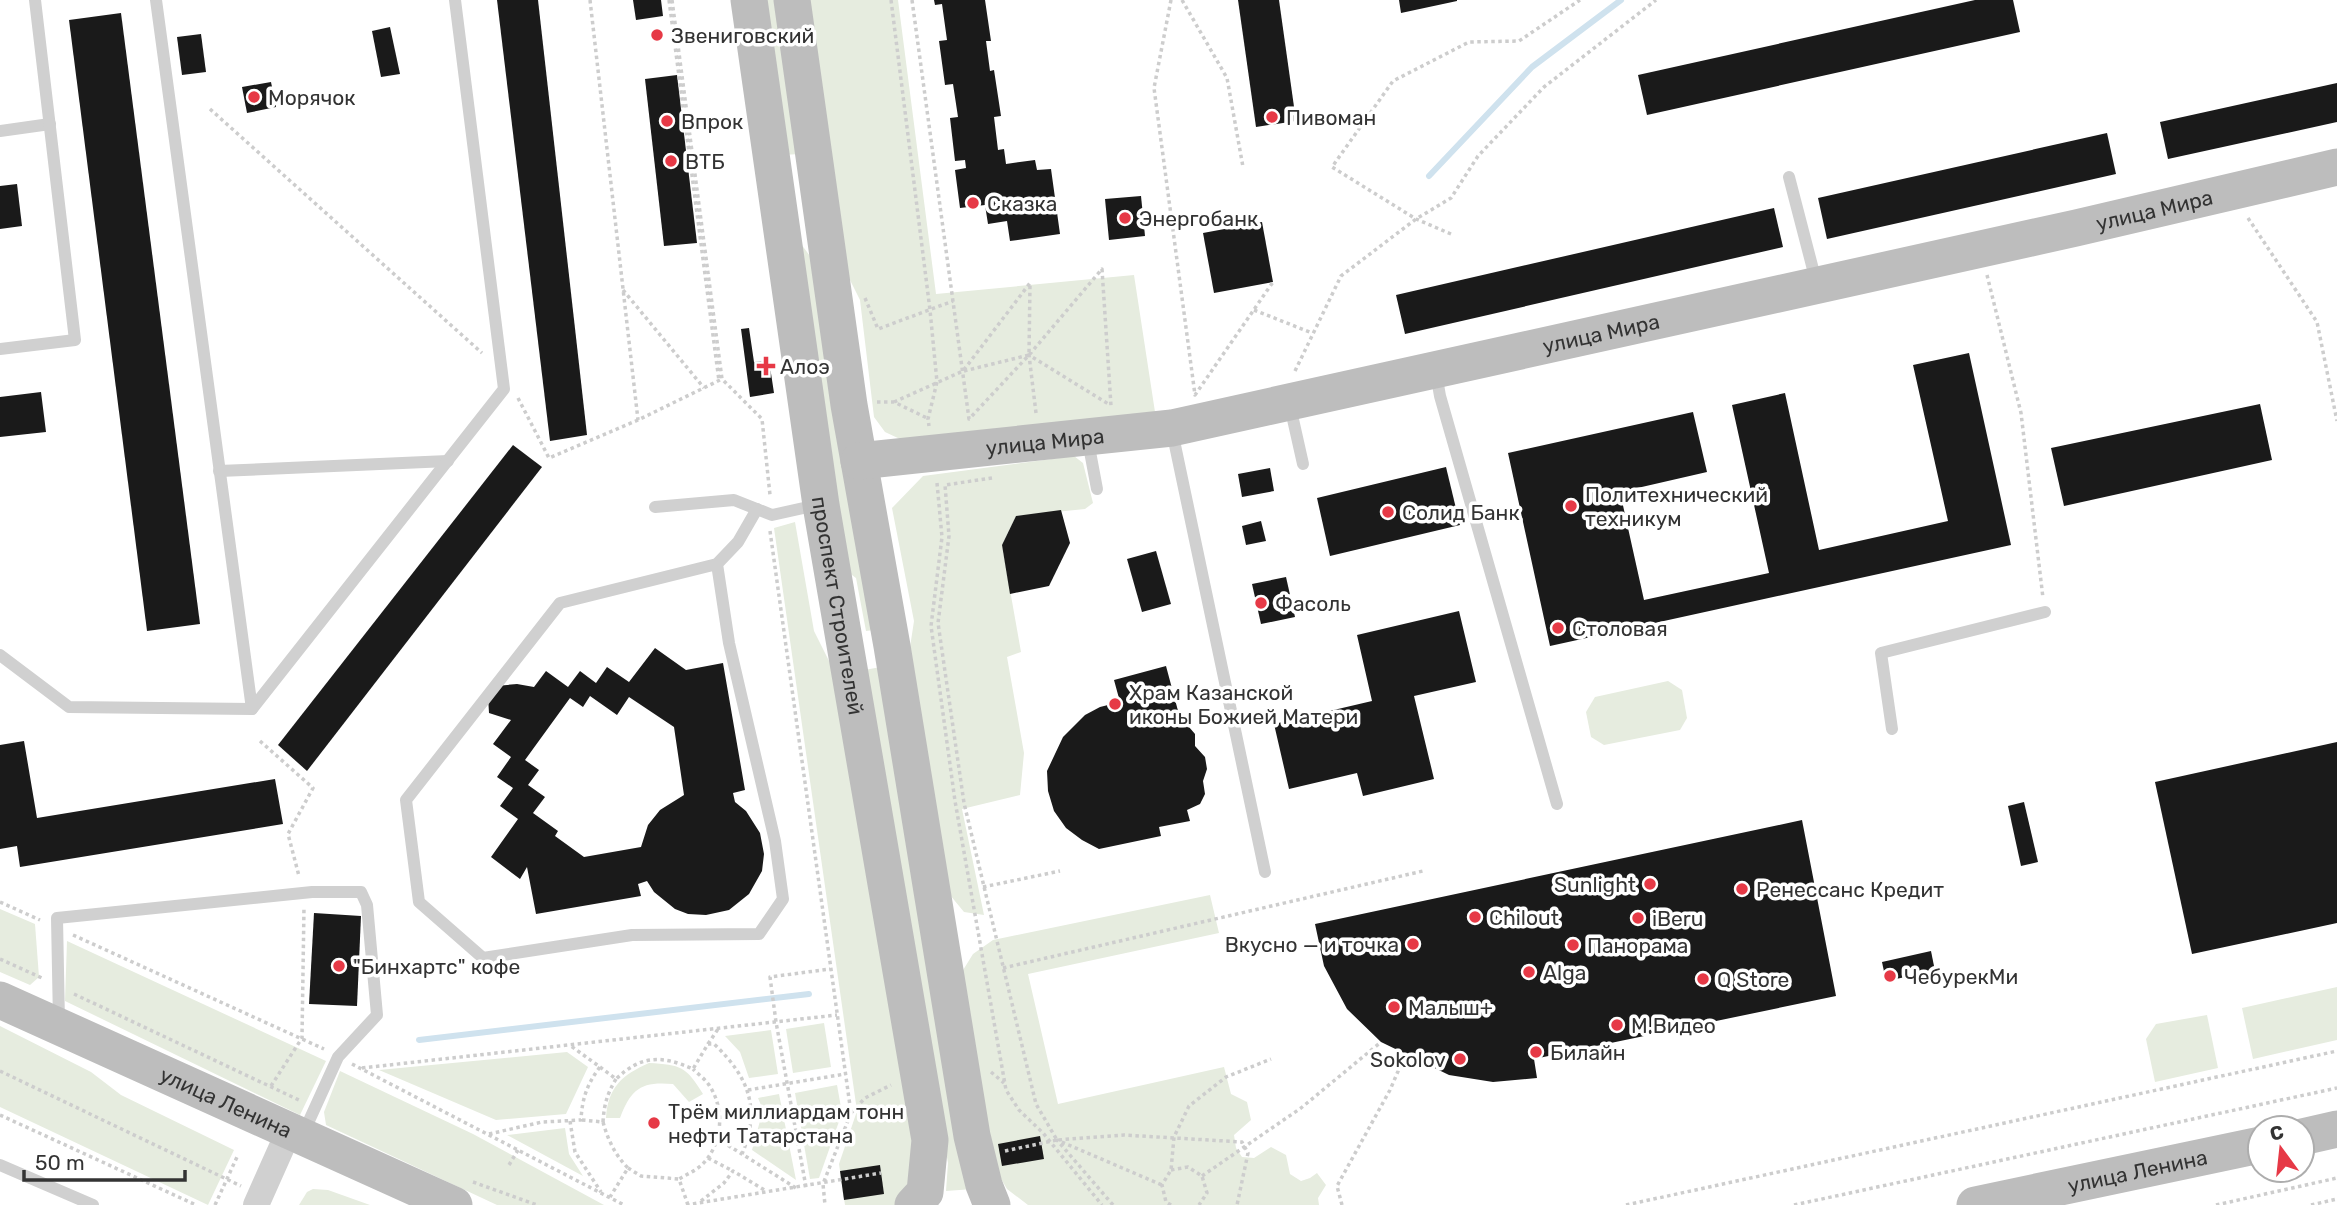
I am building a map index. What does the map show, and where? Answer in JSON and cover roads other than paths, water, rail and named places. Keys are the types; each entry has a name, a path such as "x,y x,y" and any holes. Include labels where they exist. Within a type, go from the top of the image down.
{"street":[{"name":"проспект Строителей","path":"749,0 821,505 930,1140 925,1192 913,1205"},
{"path":"793,0 859,461 972,1136 984,1185 992,1205"},
{"name":"улица Мира","path":"859,461 936,445 1093,422 1172,428 2076,228 2337,167"},
{"path":"774,175 816,171"},
{"path":"847,654 892,646"},
{"name":"улица Ленина","path":"0,999 462,1193"},
{"path":"251,1197 302,1125"},
{"path":"2316,1134 2337,1129"},
{"name":"улица Ленина","path":"1975,1205 2246,1148"}],"lane":[{"path":"0,349 75,340 35,0"},
{"path":"156,0 251,709"},
{"path":"251,709 504,389 455,0"},
{"path":"0,131 50,124"},
{"path":"1789,177 1817,285"},
{"path":"1436,369 1440,396 1557,804"},
{"path":"1289,402 1303,464"},
{"path":"1093,422 1097,489"},
{"path":"1172,428 1265,872"},
{"path":"219,471 448,461"},
{"path":"655,507 734,500 772,515 821,505"},
{"path":"717,564 729,643 775,841 783,899 759,934 632,935 483,958 419,902 406,800 561,603 717,564 738,542 757,509"},
{"path":"1892,729 1881,653 2045,612"},
{"path":"0,655 69,708 251,709"},
{"path":"59,1026 57,918 312,892 360,892 367,905 377,1015 338,1057 302,1125"},
{"path":"0,1165 93,1205"}],"waterway":[{"path":"1429,176 1532,67 1621,0"},
{"path":"419,1040 809,994"}],"place":[{"name":"Звениговский","path":"657,35"},
{"name":"Морячок","path":"254,97"},
{"name":"Пивоман","path":"1272,117"},
{"name":"Впрок","path":"667,121"},
{"name":"ВТБ","path":"671,161"},
{"name":"Сказка","path":"973,203"},
{"name":"Энергобанк","path":"1125,218"},
{"name":"Алоэ","path":"766,366"},
{"name":"Политехнический техникум","path":"1571,506"},
{"name":"Солид Банк","path":"1388,512"},
{"name":"Фасоль","path":"1261,603"},
{"name":"Столовая","path":"1558,628"},
{"name":"Храм Казанской иконы Божией Матери","path":"1115,704"},
{"name":"Sunlight","path":"1650,884"},
{"name":"Ренессанс Кредит","path":"1742,889"},
{"name":"Chilout","path":"1475,917"},
{"name":"iBeru","path":"1638,918"},
{"name":"Вкусно — и точка","path":"1413,944"},
{"name":"Панорама","path":"1573,945"},
{"name":"\"Бинхартс\" кофе","path":"339,966"},
{"name":"Alga","path":"1529,972"},
{"name":"ЧебурекМи","path":"1890,976"},
{"name":"Q Store","path":"1703,979"},
{"name":"Малыш+","path":"1394,1007"},
{"name":"М.Видео","path":"1617,1025"},
{"name":"Билайн","path":"1536,1052"},
{"name":"Sokolov","path":"1460,1059"},
{"name":"Трём миллиардам тонн нефти Татарстана","path":"654,1123"}]}
